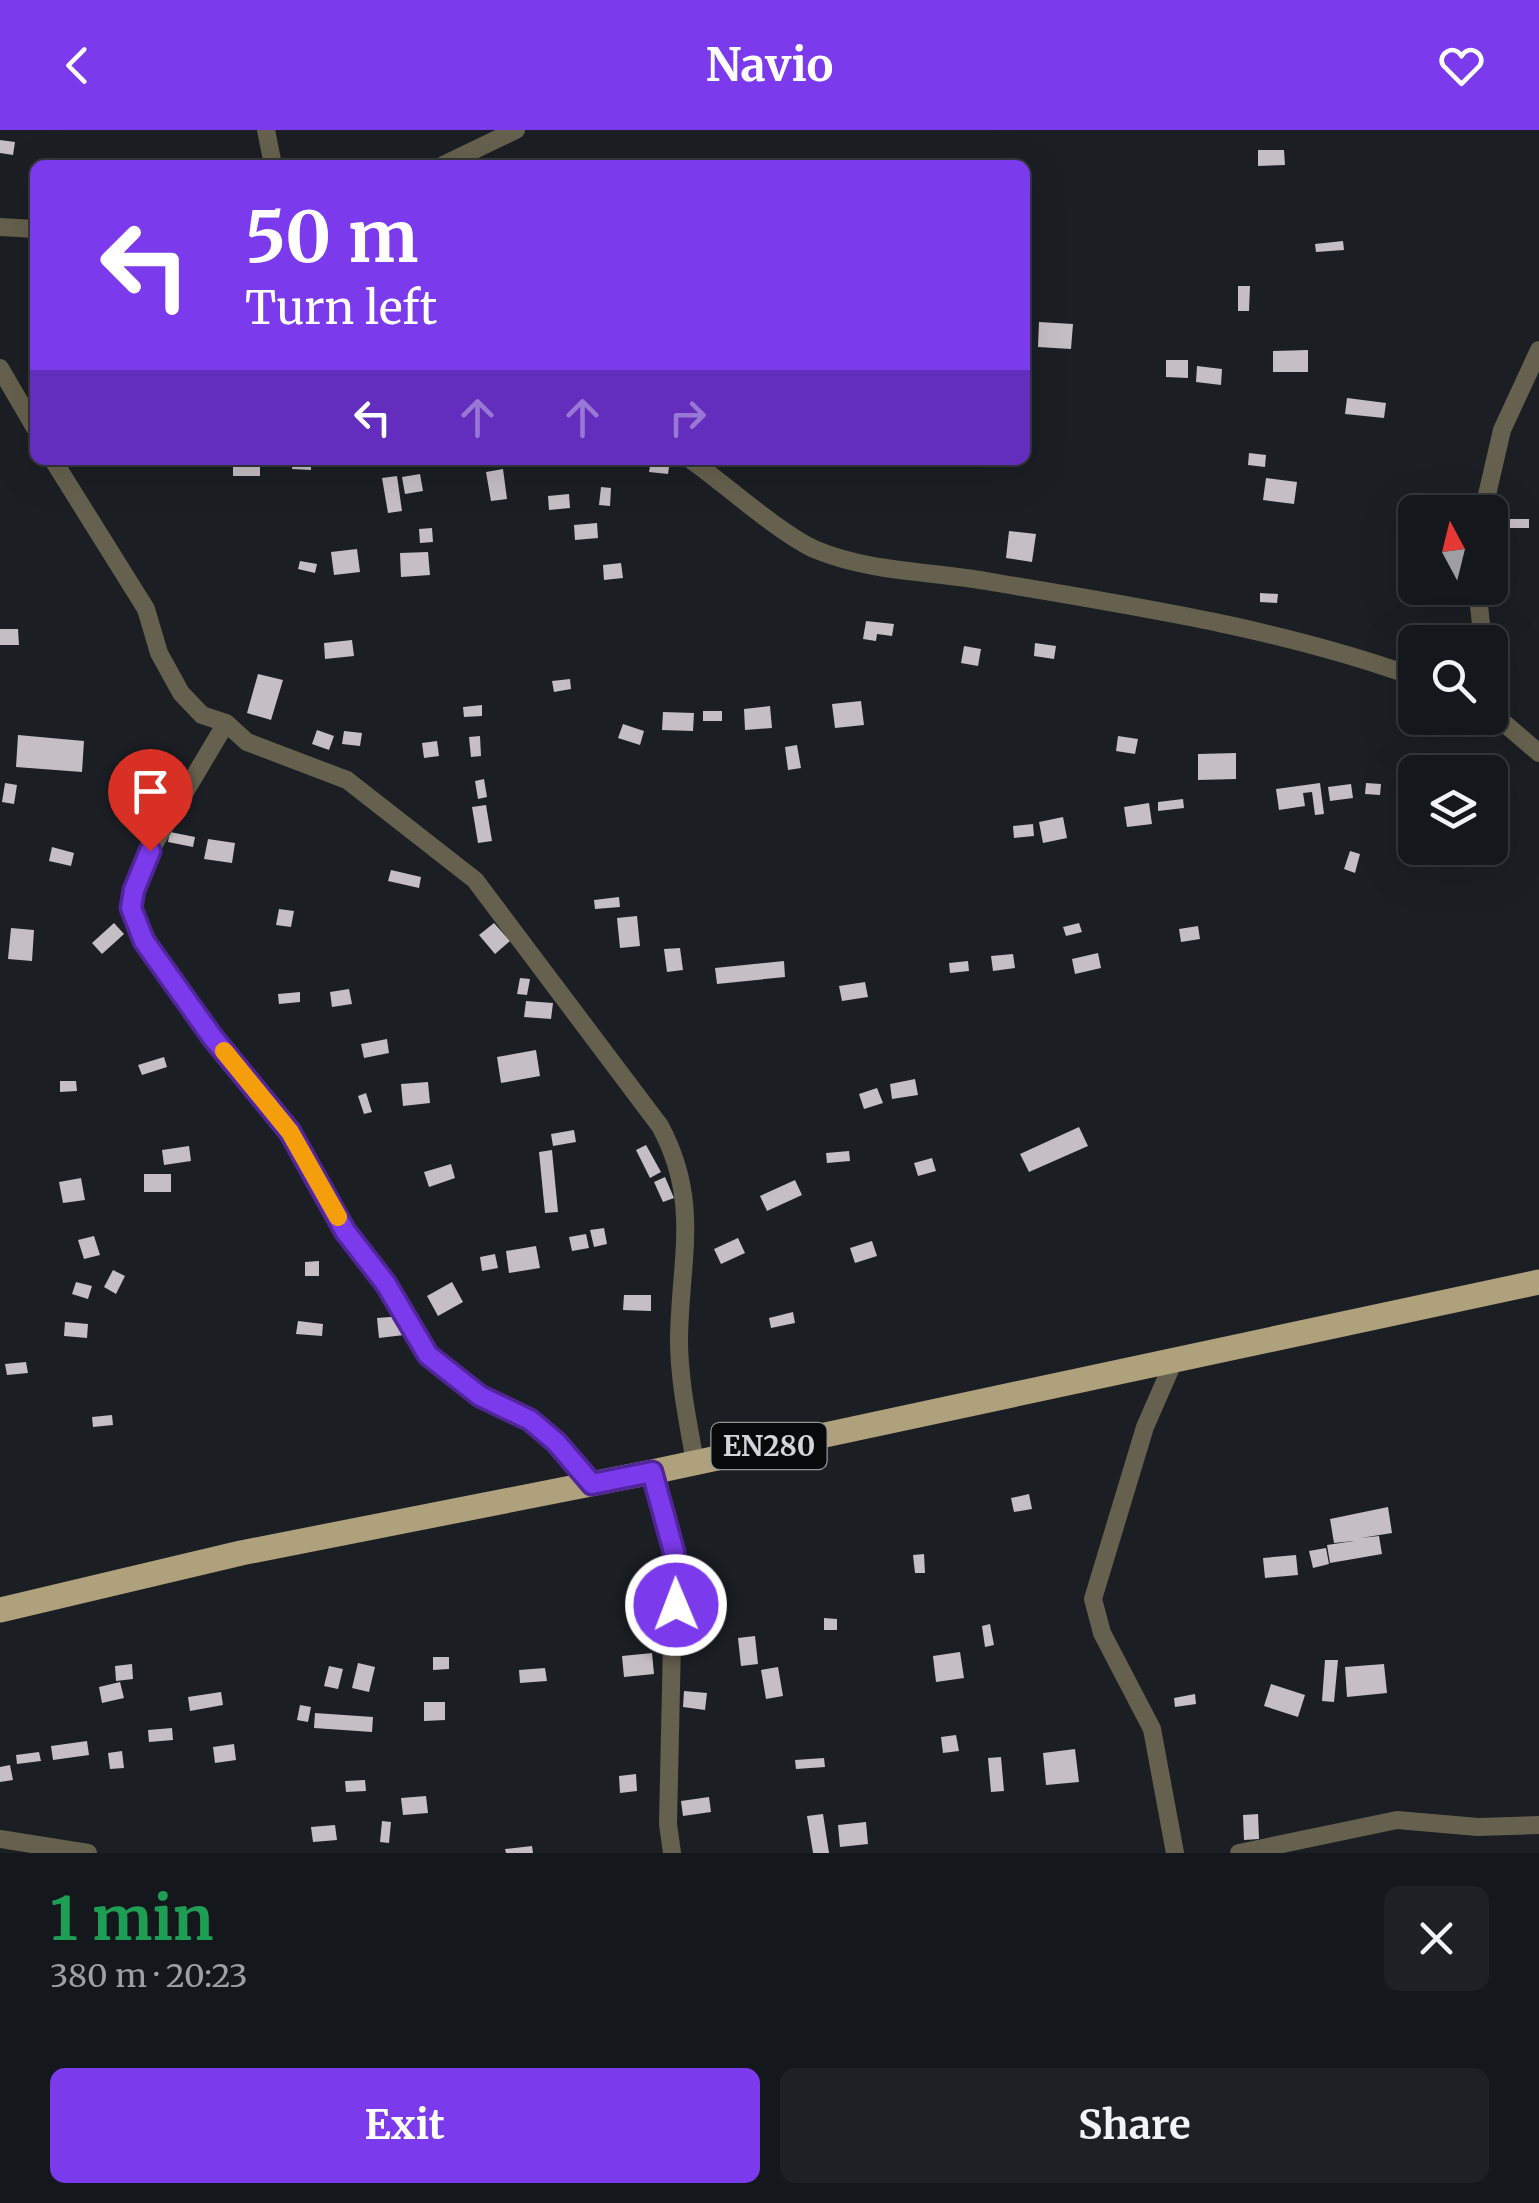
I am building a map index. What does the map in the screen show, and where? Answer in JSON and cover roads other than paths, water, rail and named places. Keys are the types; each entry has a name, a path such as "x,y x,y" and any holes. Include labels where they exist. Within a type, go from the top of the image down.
{"main road":[{"name":"EN280","path":"0,1610 241,1554 652,1472 1539,1282"}],"street":[{"path":"266,130 272,160"},
{"path":"453,160 516,130"},
{"path":"0,227 30,228"},
{"path":"1487,495 1502,430 1539,350"},
{"path":"0,368 30,419"},
{"path":"56,465 146,609 158,654 174,684 202,715 226,723 247,742 346,780 475,880 660,1126 674,1152 687,1213 679,1340 695,1462"},
{"path":"698,465 813,548 874,566 960,576 1201,618 1330,646 1398,671"},
{"path":"226,723 150,851 134,890 133,920 213,1038 290,1132 345,1231 386,1284 428,1355 480,1396 530,1420 556,1442 592,1484"},
{"path":"1508,726 1539,753"},
{"path":"1172,1362 1145,1427 1094,1599 1102,1633 1152,1730 1175,1853"},
{"path":"652,1472 674,1552 668,1824 672,1853"},
{"path":"1239,1853 1397,1820 1478,1827 1539,1825"},
{"path":"0,1838 88,1853"}]}
